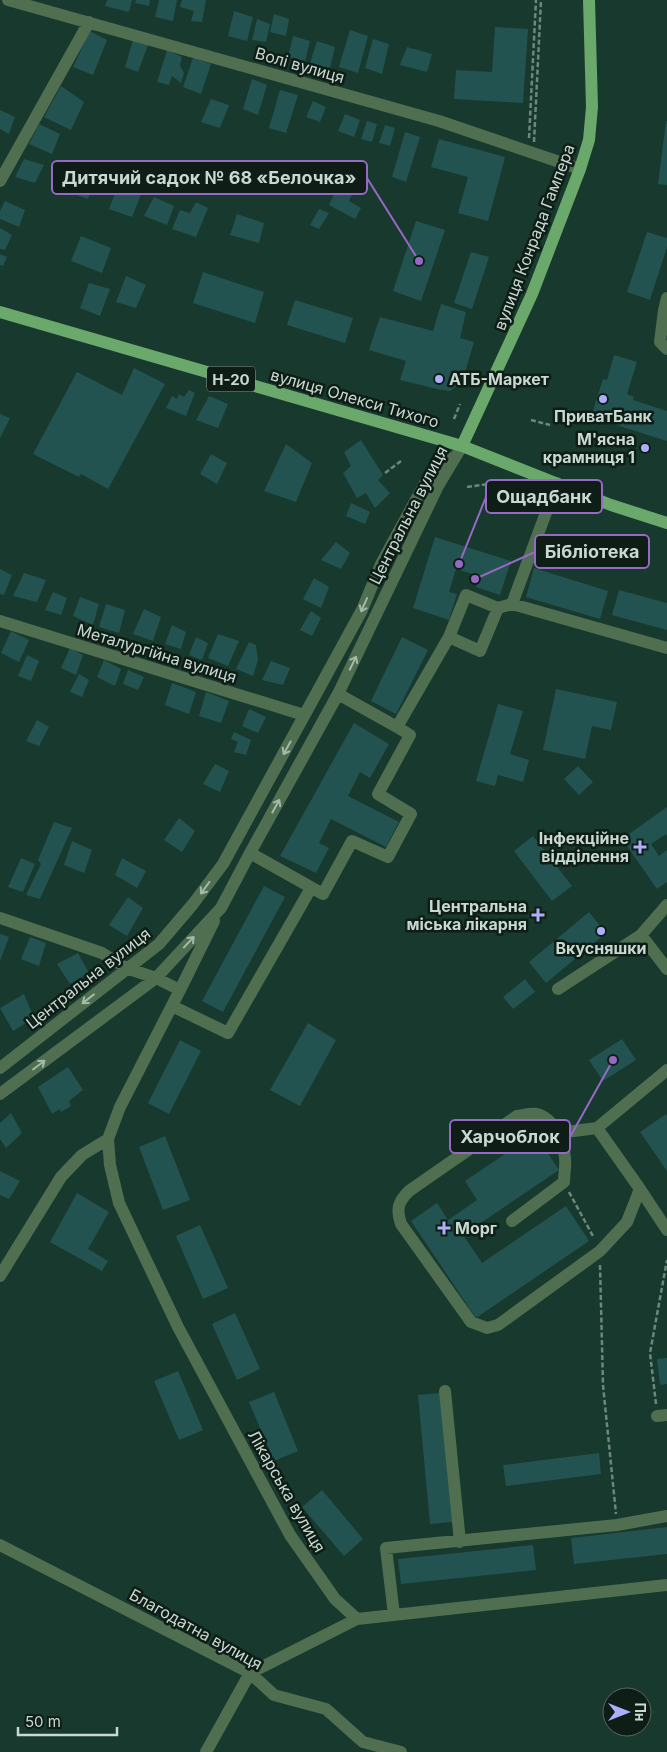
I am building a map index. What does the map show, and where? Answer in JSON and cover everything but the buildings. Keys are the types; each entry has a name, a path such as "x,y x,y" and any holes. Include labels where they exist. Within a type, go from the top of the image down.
{"main road":[{"name":"вулиця Конрада Гампера","path":"462,446 532,294 580,169 589,140 592,107 589,0"},
{"name":"вулиця Олекси Тихого","path":"0,312 462,446 611,505 667,523"}],"street":[{"name":"Волі вулиця","path":"8,0 439,121 580,169"},
{"path":"0,181 89,22"},
{"path":"664,345 664,310 667,298"},
{"name":"Центральна вулиця","path":"0,1094 156,978 221,908 338,694 434,493 462,446"},
{"name":"Центральна вулиця","path":"0,1068 159,944 193,904 223,864 362,610 381,564 425,482 462,446"},
{"path":"512,604 557,483"},
{"path":"397,727 449,637 466,595 498,608 512,604 667,648"},
{"path":"449,637 480,651 498,608"},
{"name":"Металургійна вулиця","path":"0,621 304,715"},
{"path":"250,852 323,894 352,841 388,857 410,814 378,794 410,735 338,694"},
{"path":"172,1006 228,1032 311,888"},
{"path":"558,989 641,935 667,905"},
{"path":"0,1276 61,1177 82,1155 108,1139 120,1107 221,908"},
{"path":"0,918 102,953 126,968 156,978 180,990"},
{"path":"641,935 667,969"},
{"path":"558,1133 597,1128 667,1070"},
{"path":"512,1221 564,1182 565,1157 558,1133 547,1120 538,1114 517,1116 409,1191 398,1207 402,1224 471,1322 487,1328 498,1325 600,1251 628,1222 640,1189"},
{"path":"597,1128 667,1230"},
{"name":"Лікарська вулиця","path":"108,1139 110,1165 119,1203 178,1327 290,1535 335,1600 358,1619"},
{"path":"445,1391 460,1542"},
{"path":"394,1615 386,1548 617,1525 667,1516"},
{"name":"Благодатна вулиця","path":"0,1545 250,1673 274,1694 326,1709 363,1742 401,1752"},
{"path":"206,1752 250,1673 358,1619 667,1585"}],"path":[{"path":"531,152 536,0"},
{"path":"531,152 541,0"},
{"path":"454,419 460,404"},
{"path":"531,420 550,425"},
{"path":"385,473 401,461"},
{"path":"467,487 488,484 512,492"},
{"path":"564,1182 600,1251 602,1385 617,1525"},
{"path":"662,1415 650,1352 667,1260"}],"place":[{"name":"Дитячий садок № 68 «Белочка»","path":"419,261"},
{"name":"АТБ-Маркет","path":"439,379"},
{"name":"ПриватБанк","path":"603,399"},
{"name":"М'ясна крамниця 1","path":"645,448"},
{"name":"Ощадбанк","path":"459,564"},
{"name":"Бібліотека","path":"475,579"},
{"name":"Інфекційне відділення","path":"640,847"},
{"name":"Центральна міська лікарня","path":"538,915"},
{"name":"Вкусняшки","path":"601,931"},
{"name":"Харчоблок","path":"613,1060"},
{"name":"Морг","path":"444,1228"}]}
